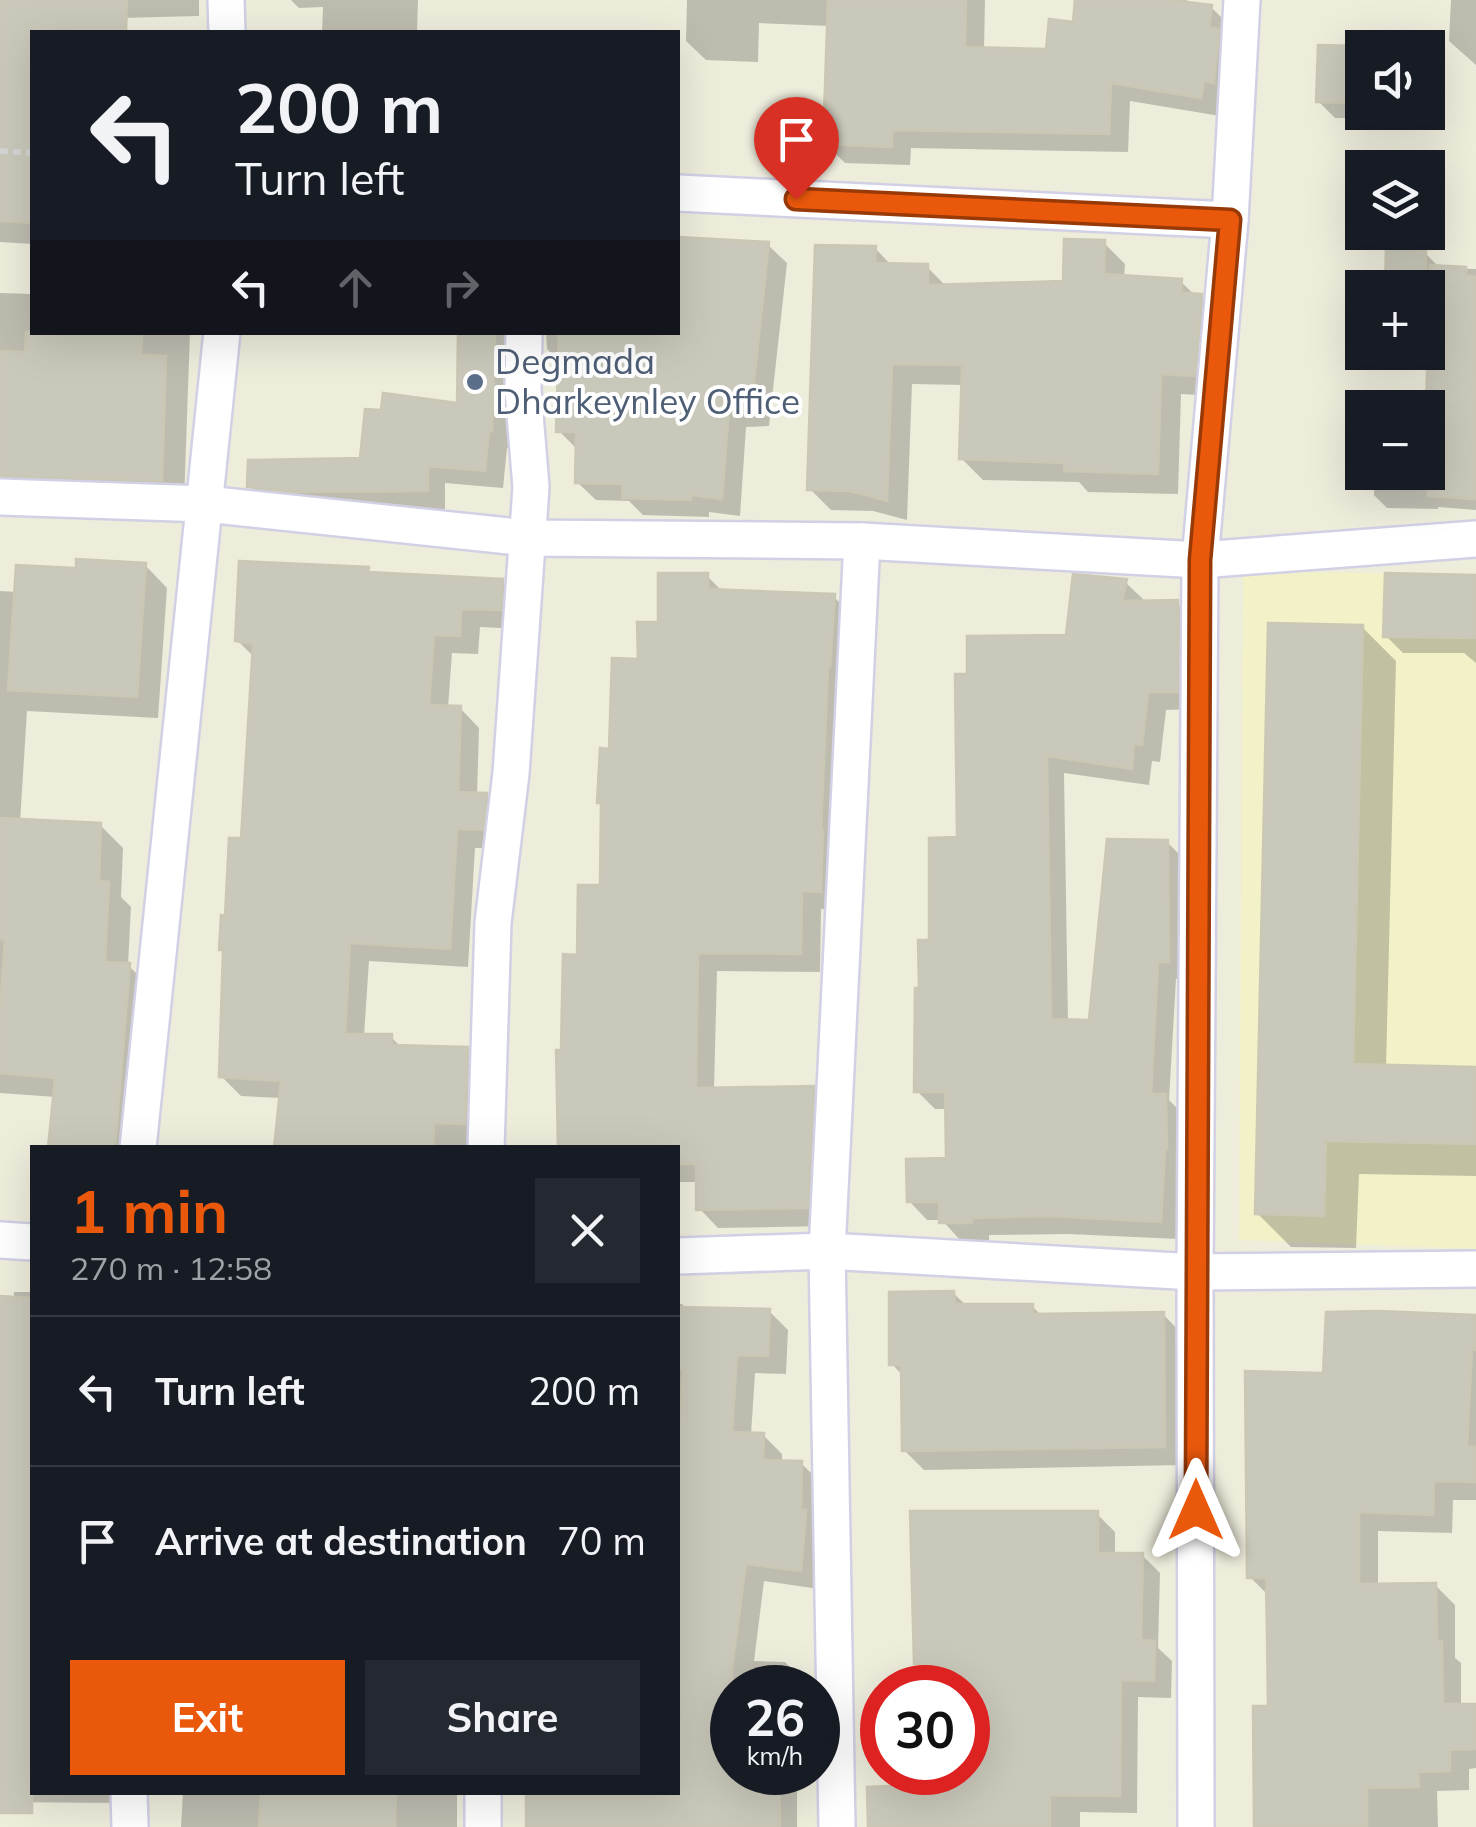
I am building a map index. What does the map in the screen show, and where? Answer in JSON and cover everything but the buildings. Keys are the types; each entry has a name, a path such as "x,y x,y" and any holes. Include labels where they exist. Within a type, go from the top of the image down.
{"street":[{"path":"226,0 227,30"},
{"path":"1196,1827 1200,560 1230,220 1242,0"},
{"path":"680,193 1230,220"},
{"path":"138,1145 222,335"},
{"path":"486,1145 493,923 511,773 531,487 523,390 524,335"},
{"path":"0,497 206,504 527,538 862,541 1200,560 1476,539"},
{"path":"837,1827 827,1250 862,541"},
{"path":"0,1240 30,1242"},
{"path":"680,1256 827,1250 1195,1272 1476,1269"},
{"path":"130,1795 130,1827"},
{"path":"483,1795 483,1827"}],"path":[{"path":"0,151 30,153"}],"shaded area":[{"path":"1243,571 1476,575 1476,1249 1239,1240"}],"place":[{"name":"Degmada Dharkeynley Office","path":"475,382"}],"route":[{"path":"796,199 1230,220 1200,560 1196,1510"}]}
